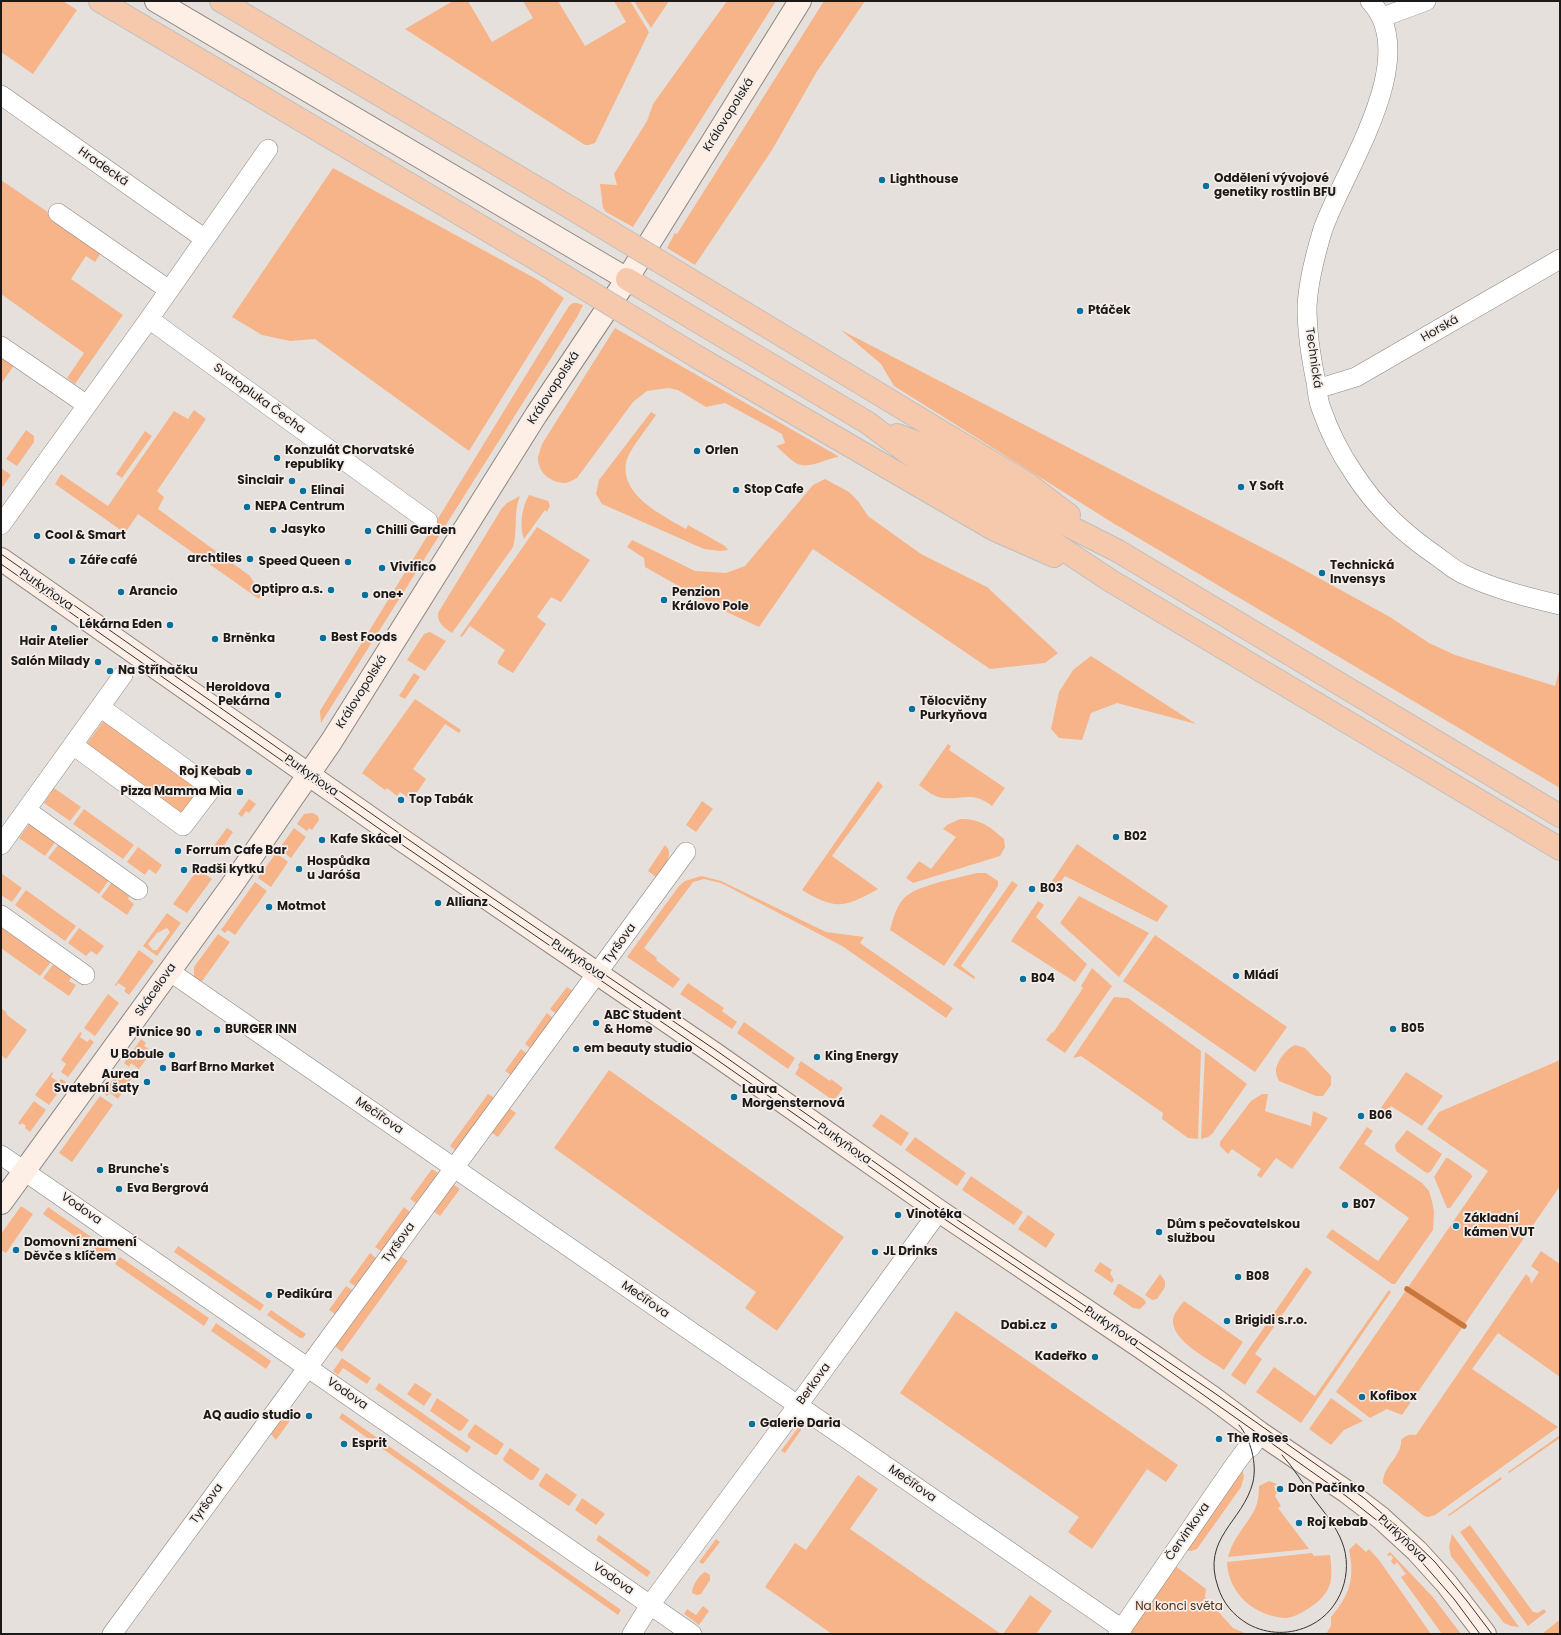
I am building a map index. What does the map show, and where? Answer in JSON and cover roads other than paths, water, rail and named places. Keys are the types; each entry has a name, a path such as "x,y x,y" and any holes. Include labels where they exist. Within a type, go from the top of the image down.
{"highway":[{"path":"100,1 541,262 699,358 995,530 1111,581"},
{"path":"221,1 571,208 1028,484 1118,551"},
{"path":"627,279 868,423 924,465 1022,522 1111,581 1560,849"},
{"path":"868,423 933,449 1031,507 1118,551 1560,816"}],"street":[{"path":"156,1 627,279"},
{"name":"Královopolská","path":"308,774 331,742 536,415 627,279 800,1"},
{"name":"Technická","path":"1370,1 1383,18 1389,43 1382,92 1370,124 1323,230 1313,272 1307,307 1310,353 1320,408 1341,454 1365,491 1395,525 1420,545 1462,574 1508,592 1560,605"},
{"path":"1383,18 1426,1"},
{"name":"Hradecká","path":"1,96 205,239"},
{"path":"1,525 149,319 268,149"},
{"path":"58,213 169,290"},
{"name":"Horská","path":"1317,389 1356,377 1560,259"},
{"name":"Svatopluka Čecha","path":"149,319 428,521"},
{"path":"1,346 87,405"},
{"name":"Purkyňova","path":"1,559 308,774 715,1054 939,1211 1212,1397 1260,1433 1358,1500 1402,1537 1446,1583 1485,1634"},
{"path":"1,845 123,675"},
{"path":"73,746 183,826 212,788 100,707"},
{"name":"Skácelova","path":"1,1204 169,970 230,888 308,774"},
{"path":"26,810 138,890"},
{"name":"Tyršova","path":"112,1634 686,852"},
{"path":"1,915 86,975"},
{"name":"Mečířova","path":"169,970 798,1405 1120,1632"},
{"name":"Vodova","path":"1,1155 309,1367 692,1634"},
{"name":"Berkova","path":"632,1634 650,1605 939,1211"},
{"name":"Červinkova","path":"1120,1632 1227,1476 1260,1433"}],"waterway":[{"path":"1407,1289 1464,1326"}],"tram line":[{"path":"1,554 469,882 717,1051 941,1209 1213,1392 1364,1498 1406,1534 1435,1562 1492,1634"},
{"path":"1,564 401,844 713,1057 937,1214 1140,1350 1346,1496 1384,1526 1419,1559 1454,1599 1480,1634"},
{"path":"1239,1425 1247,1438 1252,1452 1254,1467 1253,1482 1248,1496 1219,1543 1215,1556 1214,1570 1220,1593 1233,1613 1248,1624 1271,1632 1296,1631 1311,1625 1321,1618 1330,1610 1337,1600 1342,1589 1346,1566 1342,1542 1330,1519 1282,1455"}],"place":[{"name":"Lighthouse","path":"882,180"},
{"name":"Oddělení vývojové genetiky rostlin BFU","path":"1206,186"},
{"name":"Ptáček","path":"1080,311"},
{"name":"Orlen","path":"697,451"},
{"name":"Konzulát Chorvatské republiky","path":"277,458"},
{"name":"Sinclair","path":"292,481"},
{"name":"Y Soft","path":"1241,487"},
{"name":"Stop Cafe","path":"736,490"},
{"name":"Elinai","path":"303,491"},
{"name":"NEPA Centrum","path":"247,507"},
{"name":"Jasyko","path":"273,530"},
{"name":"Chilli Garden","path":"368,531"},
{"name":"Cool & Smart","path":"37,536"},
{"name":"archtiles","path":"250,559"},
{"name":"Záře café","path":"72,561"},
{"name":"Speed Queen","path":"348,562"},
{"name":"Vivifico","path":"382,568"},
{"name":"Technická Invensys","path":"1322,573"},
{"name":"Optipro a.s.","path":"331,590"},
{"name":"Arancio","path":"121,592"},
{"name":"one+","path":"365,595"},
{"name":"Penzion Královo Pole","path":"664,600"},
{"name":"Lékárna Eden","path":"170,625"},
{"name":"Hair Atelier","path":"54,628"},
{"name":"Best Foods","path":"323,638"},
{"name":"Brněnka","path":"215,639"},
{"name":"Salón Milady","path":"98,662"},
{"name":"Na Stříhačku","path":"110,671"},
{"name":"Heroldova Pekárna","path":"278,695"},
{"name":"Tělocvičny Purkyňova","path":"912,709"},
{"name":"Roj Kebab","path":"249,772"},
{"name":"Pizza Mamma Mia","path":"240,792"},
{"name":"Top Tabák","path":"401,800"},
{"name":"B02","path":"1116,837"},
{"name":"Kafe Skácel","path":"322,840"},
{"name":"Forrum Cafe Bar","path":"178,851"},
{"name":"Hospůdka u Jaróša","path":"299,869"},
{"name":"Radši kytku","path":"184,870"},
{"name":"B03","path":"1032,889"},
{"name":"Allianz","path":"438,903"},
{"name":"Motmot","path":"269,907"},
{"name":"Mládí","path":"1236,976"},
{"name":"B04","path":"1023,979"},
{"name":"ABC Student & Home","path":"596,1023"},
{"name":"B05","path":"1393,1029"},
{"name":"BURGER INN","path":"217,1030"},
{"name":"Pivnice 90","path":"199,1033"},
{"name":"em beauty studio","path":"576,1049"},
{"name":"U Bobule","path":"172,1055"},
{"name":"King Energy","path":"817,1057"},
{"name":"Barf Brno Market","path":"163,1068"},
{"name":"Aurea Svatební šaty","path":"147,1082"},
{"name":"Laura Morgensternová","path":"734,1097"},
{"name":"B06","path":"1361,1116"},
{"name":"Brunche's","path":"100,1170"},
{"name":"Eva Bergrová","path":"119,1189"},
{"name":"B07","path":"1345,1205"},
{"name":"Vinotéka","path":"898,1215"},
{"name":"Základní kámen VUT","path":"1456,1226"},
{"name":"Dům s pečovatelskou službou","path":"1159,1232"},
{"name":"Domovní znamení Děvče s klíčem","path":"16,1250"},
{"name":"JL Drinks","path":"875,1252"},
{"name":"B08","path":"1238,1277"},
{"name":"Pedikúra","path":"269,1295"},
{"name":"Brigidi s.r.o.","path":"1227,1321"},
{"name":"Dabi.cz","path":"1054,1326"},
{"name":"Kadeřko","path":"1095,1357"},
{"name":"Kofibox","path":"1362,1397"},
{"name":"AQ audio studio","path":"309,1416"},
{"name":"Galerie Daria","path":"752,1424"},
{"name":"The Roses","path":"1219,1439"},
{"name":"Esprit","path":"344,1444"},
{"name":"Don Pačínko","path":"1280,1489"},
{"name":"Roj kebab","path":"1299,1523"}],"park label":[{"name":"Na konci světa","path":"1179,1607"}]}
